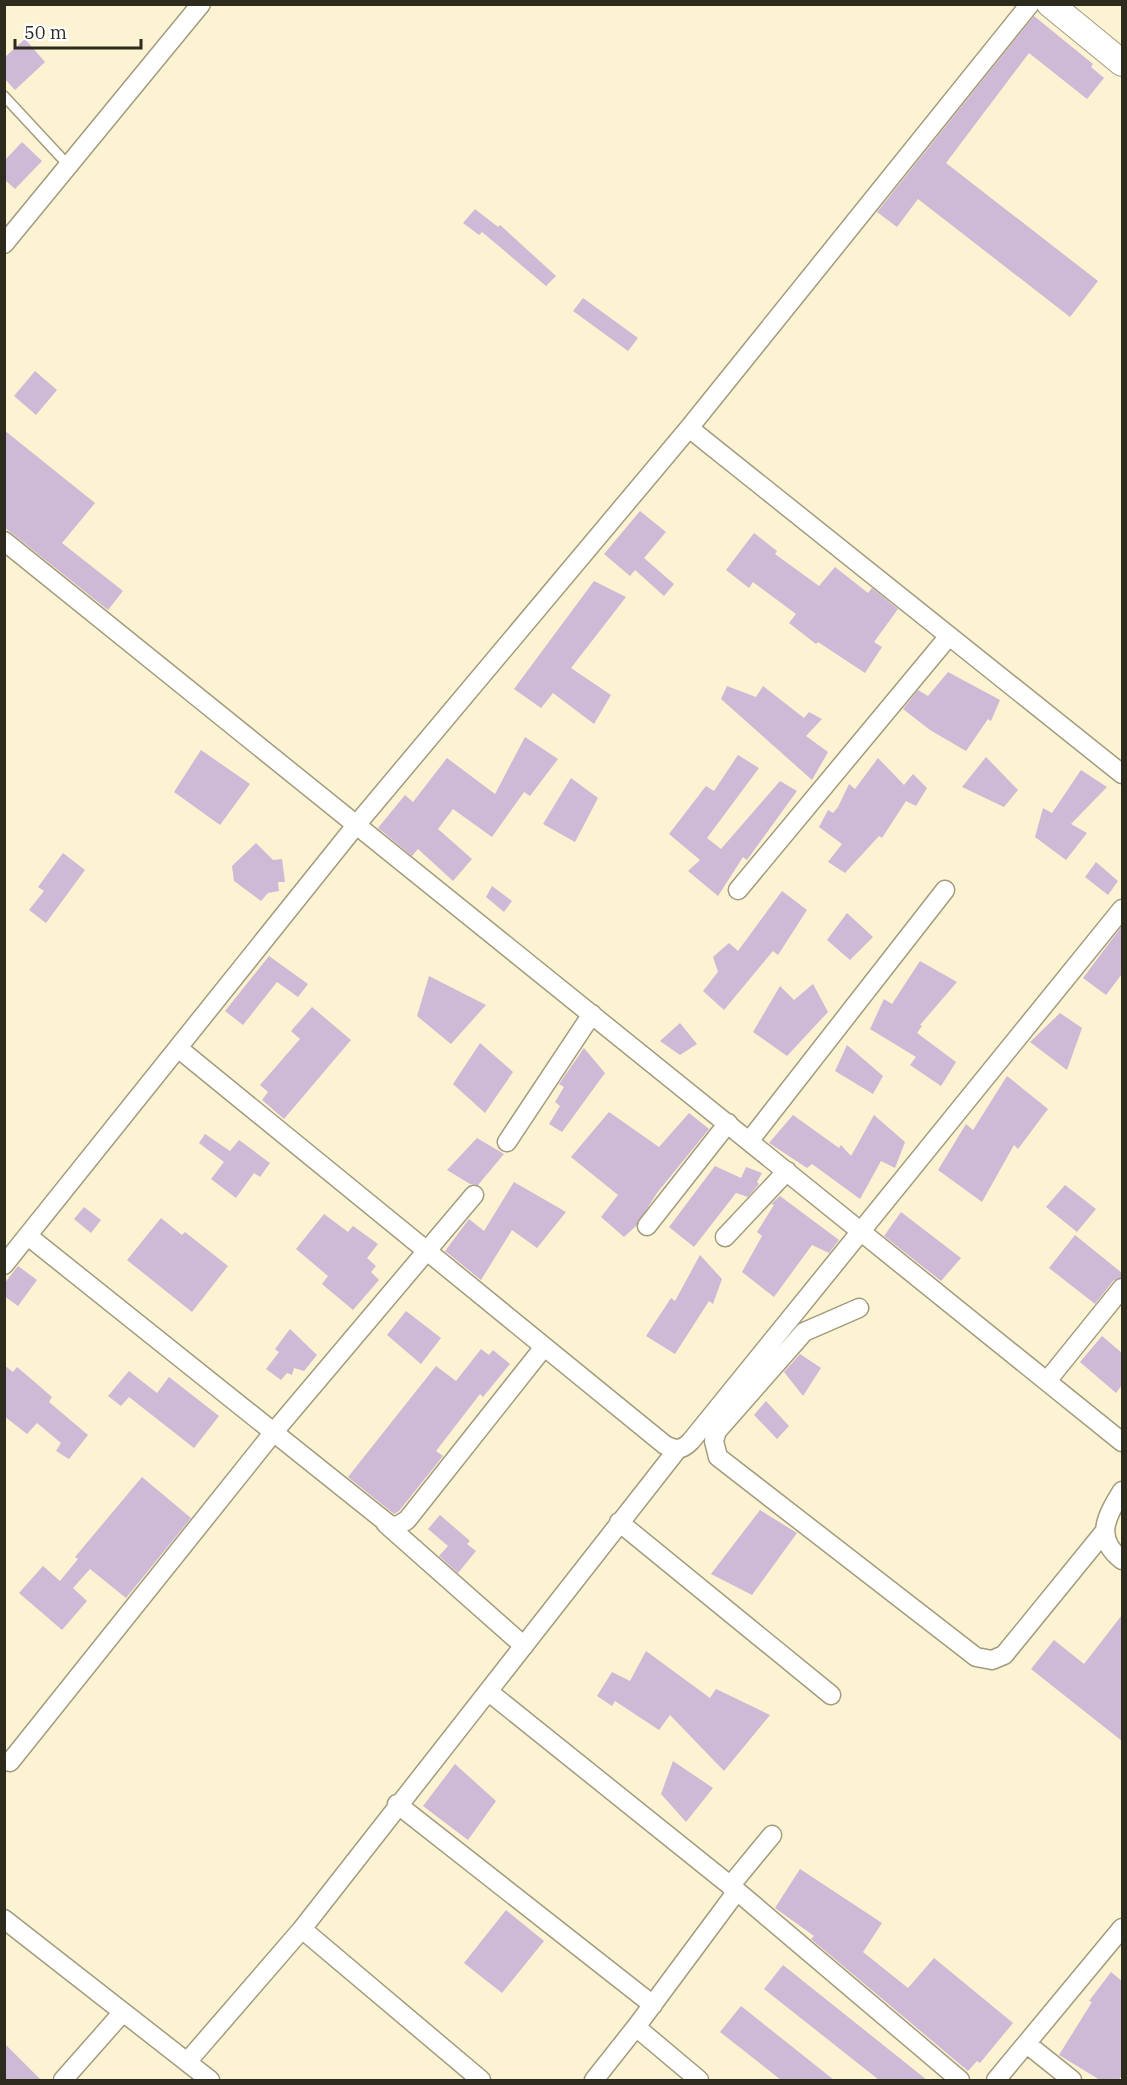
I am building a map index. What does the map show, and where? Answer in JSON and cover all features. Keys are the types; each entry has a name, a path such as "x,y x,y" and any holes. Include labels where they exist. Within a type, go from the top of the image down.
{"street":[{"path":"4,244 201,4"},
{"path":"4,1265 357,824 689,428 1030,4"},
{"path":"1050,4 1122,63"},
{"path":"689,428 1122,774"},
{"path":"4,541 1122,1442"},
{"path":"738,890 949,636"},
{"path":"750,1140 945,890"},
{"path":"178,1048 665,1445 676,1450 683,1449 1122,909"},
{"path":"507,1142 592,1014"},
{"path":"647,1226 728,1123"},
{"path":"725,1237 787,1171"},
{"path":"10,1762 273,1433 474,1195"},
{"path":"28,1236 386,1524 524,1646"},
{"path":"1047,1381 1122,1288"},
{"path":"859,1308 804,1332 717,1431 714,1441 718,1457 976,1657 992,1660 1004,1655 1105,1531"},
{"path":"386,1524 399,1525 407,1520 544,1347"},
{"path":"186,2062 302,1929 397,1804 489,1692 676,1450"},
{"path":"1122,1491 1109,1512 1105,1531 1106,1544 1122,1560"},
{"path":"619,1522 831,1695"},
{"path":"489,1692 734,1888 960,2080"},
{"path":"397,1804 652,2005"},
{"path":"594,2080 652,2005 772,1835"},
{"path":"4,1919 210,2080"},
{"path":"996,2080 1122,1928"},
{"path":"302,1929 481,2080"},
{"path":"63,2080 123,2012"},
{"path":"636,2027 699,2080"},
{"path":"1027,2044 1072,2080"}],"lane":[{"path":"4,96 69,166"}],"building":[{"path":"1034,16 1093,64 1091,67 1104,78 1087,99 1029,53 946,163 1098,281 1070,317 918,199 897,227 877,212"},
{"path":"25,39 45,62 15,90 4,78 4,58"},
{"path":"22,142 42,161 15,189 4,179 4,161"},
{"path":"475,209 498,227 500,225 556,276 546,286 482,232 479,235 463,223"},
{"path":"583,298 638,338 628,351 573,311"},
{"path":"35,371 57,390 36,415 14,396"},
{"path":"4,430 95,503 62,543 123,591 108,610 4,527"},
{"path":"640,511 666,532 644,558 674,584 664,596 635,570 630,576 604,554"},
{"path":"754,533 777,551 775,554 819,586 835,567 868,593 872,588 898,609 874,642 882,647 865,673 818,642 816,644 789,623 796,614 753,582 749,588 726,570"},
{"path":"594,581 626,597 571,668 611,695 594,724 553,693 541,708 514,689"},
{"path":"948,672 1000,700 991,721 988,719 966,751 930,730 903,709 918,690 928,696"},
{"path":"727,686 756,697 763,686 804,718 809,712 822,719 806,736 828,752 812,780 721,699"},
{"path":"525,737 558,759 530,796 524,792 492,837 453,809 438,829 472,859 453,881 418,849 412,856 378,828 405,795 413,802 447,758 495,794"},
{"path":"201,750 250,784 220,825 174,792"},
{"path":"738,755 759,768 707,838 721,849 780,781 797,791 747,860 743,857 718,896 688,871 700,860 669,834 706,786 714,791"},
{"path":"986,757 1018,790 1004,807 962,787"},
{"path":"878,758 904,785 913,774 927,788 916,806 906,801 882,838 879,836 845,873 828,862 842,844 819,827 828,810 833,813 838,807 849,784 855,789"},
{"path":"1081,770 1107,787 1071,824 1087,833 1066,860 1035,837 1043,808 1052,813"},
{"path":"571,778 598,798 575,842 543,824"},
{"path":"256,843 273,860 282,859 285,882 278,882 279,891 268,893 261,901 234,881 232,866"},
{"path":"63,853 85,870 46,923 29,910 44,891 38,887"},
{"path":"1096,862 1118,881 1108,895 1085,877"},
{"path":"492,886 512,901 504,912 486,897"},
{"path":"782,891 807,910 778,955 773,951 724,1010 703,991 718,972 713,957 729,943 738,951"},
{"path":"847,913 873,937 850,960 827,940"},
{"path":"1122,926 1122,974 1106,995 1083,978"},
{"path":"269,956 308,984 298,997 277,982 243,1025 225,1011"},
{"path":"920,961 957,982 920,1025 922,1026 917,1033 956,1062 941,1086 910,1065 916,1057 870,1029 884,999 892,1004"},
{"path":"429,976 486,1005 451,1044 417,1016"},
{"path":"813,984 828,1012 787,1056 753,1032 780,986 794,1000"},
{"path":"312,1007 351,1040 284,1119 262,1100 268,1092 260,1085 300,1039 291,1031"},
{"path":"1060,1013 1082,1028 1067,1070 1030,1042"},
{"path":"680,1023 697,1044 680,1055 660,1041"},
{"path":"480,1043 513,1072 485,1113 453,1084"},
{"path":"847,1045 883,1076 873,1094 835,1071"},
{"path":"584,1048 605,1073 562,1132 549,1124 560,1106 555,1102 564,1087 559,1084"},
{"path":"1007,1076 1048,1109 1018,1149 1014,1145 982,1202 938,1170 966,1124 973,1130"},
{"path":"609,1112 659,1147 689,1113 709,1129 657,1193 636,1226 624,1237 601,1217 618,1195 571,1157"},
{"path":"793,1115 839,1148 841,1145 851,1156 874,1115 905,1142 895,1168 881,1161 860,1199 812,1164 807,1168 769,1143"},
{"path":"205,1134 230,1151 239,1140 270,1163 260,1177 254,1173 236,1198 211,1179 224,1162 199,1143"},
{"path":"477,1138 504,1154 478,1185 470,1184 447,1170"},
{"path":"715,1166 741,1178 746,1167 762,1173 757,1182 759,1184 748,1197 736,1193 694,1247 669,1227"},
{"path":"514,1182 566,1212 537,1248 512,1230 481,1280 445,1251 469,1219 484,1231"},
{"path":"1065,1185 1096,1209 1077,1232 1046,1207"},
{"path":"780,1196 839,1240 829,1253 812,1245 774,1297 742,1272 762,1236 757,1232 774,1205 771,1204"},
{"path":"84,1207 101,1220 91,1233 74,1219"},
{"path":"901,1212 961,1258 941,1281 884,1236"},
{"path":"324,1214 348,1232 353,1226 378,1244 367,1258 376,1266 371,1272 379,1280 353,1310 322,1284 328,1276 296,1249"},
{"path":"161,1218 182,1235 185,1232 228,1266 192,1312 127,1260"},
{"path":"1075,1235 1122,1273 1122,1277 1113,1281 1095,1304 1049,1268"},
{"path":"700,1255 722,1279 713,1304 709,1301 675,1354 646,1336 671,1298 675,1301"},
{"path":"18,1266 37,1280 18,1306 4,1296 4,1284"},
{"path":"406,1311 441,1338 421,1364 387,1335"},
{"path":"290,1329 317,1355 304,1371 294,1368 292,1375 287,1373 281,1380 266,1369 279,1352 275,1349"},
{"path":"1102,1336 1122,1353 1122,1385 1116,1393 1080,1362"},
{"path":"481,1349 489,1355 493,1350 510,1364 483,1397 480,1394 436,1451 443,1456 399,1511 394,1514 348,1477 436,1366 456,1381"},
{"path":"800,1354 821,1368 803,1396 784,1372"},
{"path":"4,1365 13,1372 17,1367 52,1397 49,1402 88,1435 69,1459 56,1451 61,1443 37,1423 27,1434 4,1416"},
{"path":"129,1371 157,1393 169,1377 219,1416 194,1448 129,1397 121,1406 108,1396"},
{"path":"766,1401 789,1426 777,1439 754,1415"},
{"path":"142,1477 191,1518 126,1598 90,1569 73,1588 87,1601 62,1630 19,1593 43,1566 60,1581 78,1559 75,1557"},
{"path":"760,1510 797,1533 752,1595 711,1574"},
{"path":"440,1515 470,1541 467,1544 476,1551 458,1573 439,1556 448,1546 428,1529"},
{"path":"1122,1615 1122,1741 1031,1669 1054,1640 1084,1664"},
{"path":"646,1651 710,1698 716,1689 770,1715 724,1771 670,1715 659,1730 615,1701 612,1706 597,1696 612,1672 630,1681"},
{"path":"673,1761 713,1788 686,1822 661,1794"},
{"path":"455,1764 496,1801 468,1840 423,1806"},
{"path":"800,1869 882,1923 863,1952 908,1988 934,1958 1013,2023 980,2063 977,2061 968,2071 811,1939 814,1936 775,1908"},
{"path":"506,1910 544,1941 502,1993 464,1963"},
{"path":"783,1965 927,2080 879,2080 764,1989"},
{"path":"1111,1972 1122,1981 1122,2075 1119,2080 1100,2080 1059,2055 1092,2002 1089,2001"},
{"path":"741,2006 834,2080 781,2080 720,2032"},
{"path":"4,2043 41,2080 4,2080"}]}
